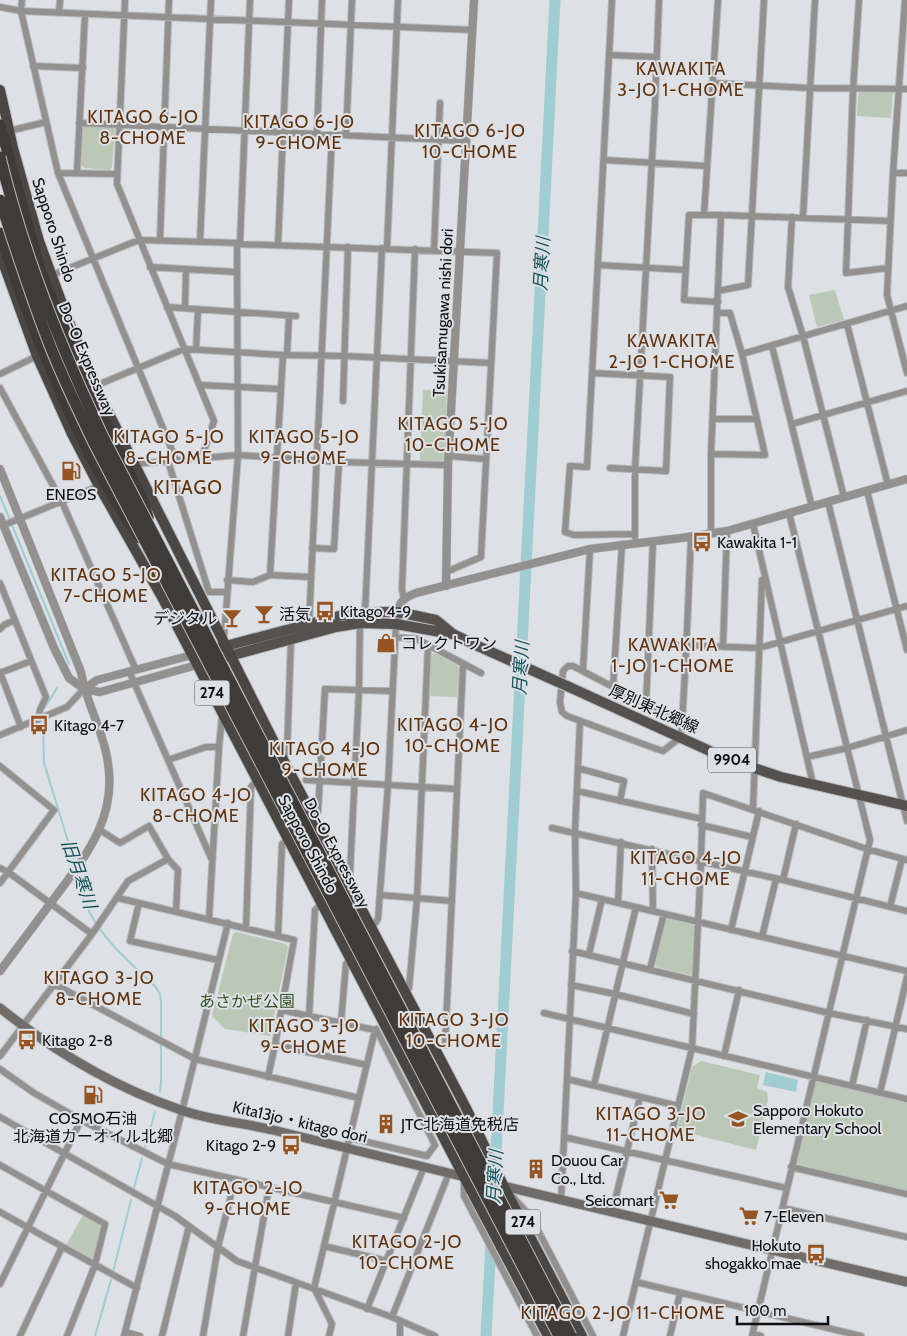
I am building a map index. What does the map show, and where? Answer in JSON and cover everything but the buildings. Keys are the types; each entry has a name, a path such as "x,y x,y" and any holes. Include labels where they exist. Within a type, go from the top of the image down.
{"highway":[{"name":"Sapporo Shindo","path":"0,90 4,128 52,275 95,386 282,758 466,1108 504,1187 582,1336"},
{"path":"4,128 41,273 77,361 143,502 156,541"},
{"name":"Do-O Expressway","path":"0,157 33,271 63,350 102,437 571,1336"},
{"name":"Do-O Expressway","path":"0,200 22,272 62,375 94,443 559,1336"},
{"path":"0,233 11,268 63,398 95,464 127,520 149,551"},
{"name":"Sapporo Shindo","path":"0,254 37,356 64,420 162,598 548,1336"}],"main road":[{"name":"厚別東北郷線","path":"192,655 343,615 398,612 436,620 453,634 480,647 681,738 754,768 905,806"},
{"name":"厚別東北郷線","path":"197,665 291,639 360,623 396,624 453,634"},
{"name":"Kita13jo・kitago dori","path":"0,1008 23,1026 92,1072 136,1093 182,1111 271,1130 561,1201 907,1282"}],"street":[{"path":"22,0 22,11 33,66 58,172 176,460"},
{"path":"60,0 60,13"},
{"path":"125,0 116,184 214,421 202,457"},
{"path":"160,240 169,0"},
{"path":"200,242 212,0"},
{"path":"225,645 223,633 238,455 236,272 237,244 240,243 250,0"},
{"path":"278,245 289,0"},
{"path":"316,134 322,0"},
{"path":"346,135 352,0"},
{"path":"365,613 376,357 398,0"},
{"name":"Tsukisamugawa nishi dori","path":"446,586 448,465 474,0"},
{"path":"612,0 587,467 570,466 565,532 574,535 635,534"},
{"path":"635,543 635,470 659,0"},
{"path":"704,215 718,0"},
{"path":"718,291 748,285 764,0"},
{"path":"802,218 815,0"},
{"path":"859,0 853,90 846,273 888,268"},
{"path":"905,4 893,172 887,295 907,373"},
{"path":"0,7 22,11 60,13 473,30"},
{"path":"77,173 85,14"},
{"path":"609,55 657,57"},
{"path":"33,66 82,68"},
{"path":"712,83 853,90 907,89"},
{"path":"434,250 440,103"},
{"path":"4,128 46,122"},
{"path":"79,123 467,141"},
{"path":"309,624 332,135"},
{"path":"604,160 707,166"},
{"path":"58,172 117,174"},
{"path":"893,172 907,173"},
{"path":"718,302 684,300 689,215 890,221"},
{"path":"711,534 711,454 721,215"},
{"path":"792,217 788,287 803,336 844,498"},
{"path":"52,275 139,240 415,249 496,254 481,557 446,572"},
{"path":"343,401 348,247"},
{"path":"371,929 378,919 388,785 396,624 398,612 404,598 402,590 406,463 415,249"},
{"path":"598,264 686,270"},
{"path":"150,267 236,272"},
{"path":"185,308 186,269"},
{"path":"742,354 907,306"},
{"path":"167,307 293,316 280,389 270,576"},
{"path":"196,349 198,309"},
{"path":"711,454 764,455 742,354 730,313 717,313"},
{"path":"847,324 888,485"},
{"path":"772,346 812,507"},
{"path":"95,386 184,349 491,363"},
{"path":"0,374 37,356"},
{"path":"592,373 670,377 666,471 610,468"},
{"path":"200,385 280,389"},
{"path":"0,388 62,502 133,671 134,682 212,860"},
{"path":"792,424 907,391"},
{"path":"713,419 756,419"},
{"path":"134,464 238,455 339,462 448,465"},
{"path":"449,456 485,459"},
{"path":"168,461 209,592 226,592"},
{"path":"312,548 334,549 339,462"},
{"path":"0,469 17,520 81,672 84,689 105,744 109,765 109,791 106,811 100,830 88,854 0,971"},
{"path":"404,598 416,593 590,549 711,534 753,524 907,479"},
{"path":"4,527 99,486"},
{"path":"867,491 907,650"},
{"path":"828,502 885,736 905,806 907,821"},
{"path":"761,1336 752,1335 870,840 789,513"},
{"path":"0,517 54,648 69,678 84,689 100,692 197,665"},
{"path":"753,524 762,571 813,784"},
{"path":"723,647 727,530"},
{"path":"682,723 573,666 565,668 563,671 560,702 562,712 568,716 663,751 681,738 682,723 687,646 691,537"},
{"path":"646,705 653,541"},
{"path":"613,687 622,544"},
{"path":"583,670 590,549"},
{"path":"731,930 745,872 756,810 754,768 762,571"},
{"path":"227,580 254,582 270,576 310,577"},
{"path":"0,583 46,697 38,720"},
{"path":"649,644 759,648 907,606"},
{"path":"1,625 15,620"},
{"path":"344,878 350,874 359,690 360,623"},
{"path":"395,637 417,639 480,673"},
{"path":"282,758 287,753 291,639"},
{"path":"404,993 409,988 416,899 428,646"},
{"path":"0,735 67,707 84,689 97,680 192,655"},
{"path":"21,727 0,673 31,662"},
{"path":"445,1045 463,664"},
{"path":"313,818 318,812 325,689 392,691"},
{"path":"209,919 222,712"},
{"path":"561,1201 576,893 575,832 580,721"},
{"path":"807,757 847,748 907,730"},
{"path":"168,760 206,747 219,747"},
{"path":"0,766 54,810 0,883"},
{"path":"578,768 624,781 620,801"},
{"path":"246,928 251,788 257,780"},
{"path":"306,780 456,789"},
{"path":"577,791 701,822 752,837"},
{"path":"626,1335 636,1282 692,1048 699,922 702,793 867,849 904,859 890,907"},
{"path":"762,937 796,824"},
{"path":"100,830 120,843 149,826 168,859 178,870 176,912"},
{"path":"552,828 652,849 907,911"},
{"path":"278,936 282,844 288,839"},
{"path":"618,903 621,842"},
{"path":"652,849 653,911"},
{"path":"0,1056 94,931 128,881 168,859"},
{"path":"0,868 50,904 94,931"},
{"path":"576,893 907,972"},
{"path":"380,895 452,901"},
{"path":"118,898 294,940 268,1077"},
{"path":"590,954 602,899"},
{"path":"139,903 130,941 218,960"},
{"path":"309,1016 315,910 322,903"},
{"path":"594,1085 636,907"},
{"path":"650,969 664,914"},
{"path":"140,1336 125,1334 228,924"},
{"path":"572,951 907,1029"},
{"path":"341,1022 346,964 351,958"},
{"path":"880,1093 907,977"},
{"path":"54,984 195,1059 360,1098"},
{"path":"571,985 694,1014"},
{"path":"724,1056 739,990"},
{"path":"281,1010 375,1030 385,1024"},
{"path":"544,1013 907,1099"},
{"path":"852,1086 867,1020"},
{"path":"329,1336 332,1324 315,1290 315,1284 375,1030"},
{"path":"350,1138 427,1156 435,1145 375,1030"},
{"path":"275,1045 367,1065"},
{"path":"0,1069 34,1093 81,1120 168,1164 404,1218"},
{"path":"567,1079 678,1106"},
{"path":"612,1213 640,1097"},
{"path":"0,1116 158,1206 237,1261 400,1321 435,1336"},
{"path":"0,1284 81,1120"},
{"path":"564,1137 786,1188"},
{"path":"0,1165 105,1224 95,1265 67,1336"},
{"path":"791,1167 907,1194"},
{"path":"367,1309 424,1168"},
{"path":"392,1318 449,1174"},
{"path":"464,1177 464,1196 537,1336"},
{"path":"202,1336 218,1247 235,1179"},
{"path":"243,1336 269,1187"},
{"path":"504,1187 531,1217 593,1336"},
{"path":"783,1208 907,1237"},
{"path":"0,1212 137,1288"},
{"path":"162,1336 189,1226"},
{"path":"324,1246 387,1261"},
{"path":"20,1336 62,1247"},
{"path":"636,1282 861,1336"},
{"path":"288,1336 296,1283"},
{"path":"670,1336 680,1293"},
{"path":"400,1321 400,1336"}],"green space":[{"path":"862,92 893,92 891,118 857,116 858,94"},
{"path":"84,125 115,126 112,167 110,170 85,168 81,165 82,127"},
{"path":"835,290 844,320 817,327 809,295"},
{"path":"423,390 447,391 444,461 420,460"},
{"path":"434,653 457,665 459,668 457,697 430,696 431,655"},
{"path":"668,918 695,927 692,973 690,975 655,965"},
{"name":"あさかぜ公園","path":"236,932 286,944 288,947 270,1036 225,1029 212,1016 233,934"},
{"path":"701,1061 760,1075 757,1088 767,1092 768,1100 756,1150 677,1130 692,1067"},
{"path":"815,1081 907,1102 907,1191 795,1164"},
{"path":"83,1215 100,1225 101,1228 93,1258 66,1245"}],"water":[{"path":"766,1072 798,1080 796,1092 763,1085"}],"waterway":[{"name":"月寒川","path":"495,1172 555,0"},
{"name":"旧月寒川","path":"0,496 10,520"},
{"name":"旧月寒川","path":"12,525 69,664"},
{"name":"旧月寒川","path":"46,706 57,688"},
{"name":"旧月寒川","path":"43,724 44,763 75,864"},
{"name":"旧月寒川","path":"77,871 86,905 101,931 136,969 155,986 160,994 160,1092"},
{"name":"旧月寒川","path":"145,1147 155,1112"},
{"name":"旧月寒川","path":"134,1188 142,1158"},
{"name":"旧月寒川","path":"113,1272 131,1200"},
{"name":"月寒川","path":"486,1336 492,1225"},
{"name":"旧月寒川","path":"95,1336 111,1280"}],"place":[{"name":"ENEOS","path":"71,471"},
{"name":"Kawakita 1-1","path":"702,542"},
{"name":"Kitago 4-9","path":"325,611"},
{"name":"活気","path":"264,614"},
{"name":"デジタル","path":"232,618"},
{"name":"コレクトワン","path":"386,643"},
{"name":"Kitago 4-7","path":"39,725"},
{"name":"Kitago 2-8","path":"27,1040"},
{"name":"COSMO石油 北海道カーオイル北郷","path":"93,1095"},
{"name":"Sapporo Hokuto Elementary School","path":"738,1119"},
{"name":"JTC北海道免税店","path":"386,1124"},
{"name":"Kitago 2-9","path":"291,1145"},
{"name":"Douou Car Co., Ltd.","path":"536,1169"},
{"name":"Seicomart","path":"669,1200"},
{"name":"7-Eleven","path":"749,1216"},
{"name":"Hokuto shogakko mae","path":"816,1254"}],"district":[{"name":"KAWAKITA 3-JO 1-CHOME","path":"681,79"},
{"name":"KITAGO 6-JO 8-CHOME","path":"143,127"},
{"name":"KITAGO 6-JO 9-CHOME","path":"299,132"},
{"name":"KITAGO 6-JO 10-CHOME","path":"470,141"},
{"name":"KAWAKITA 2-JO 1-CHOME","path":"672,351"},
{"name":"KITAGO 5-JO 10-CHOME","path":"453,434"},
{"name":"KITAGO 5-JO 8-CHOME","path":"169,447"},
{"name":"KITAGO 5-JO 9-CHOME","path":"304,447"},
{"name":"KITAGO","path":"188,487"},
{"name":"KITAGO 5-JO 7-CHOME","path":"106,585"},
{"name":"KAWAKITA 1-JO 1-CHOME","path":"673,655"},
{"name":"KITAGO 4-JO 10-CHOME","path":"453,735"},
{"name":"KITAGO 4-JO 9-CHOME","path":"325,760"},
{"name":"KITAGO 4-JO 8-CHOME","path":"196,805"},
{"name":"KITAGO 4-JO 11-CHOME","path":"686,868"},
{"name":"KITAGO 3-JO 8-CHOME","path":"99,988"},
{"name":"KITAGO 3-JO 10-CHOME","path":"454,1030"},
{"name":"KITAGO 3-JO 9-CHOME","path":"304,1036"},
{"name":"KITAGO 3-JO 11-CHOME","path":"651,1124"},
{"name":"KITAGO 2-JO 9-CHOME","path":"248,1198"},
{"name":"KITAGO 2-JO 10-CHOME","path":"407,1252"},
{"name":"KITAGO 2-JO 11-CHOME","path":"623,1313"}]}
